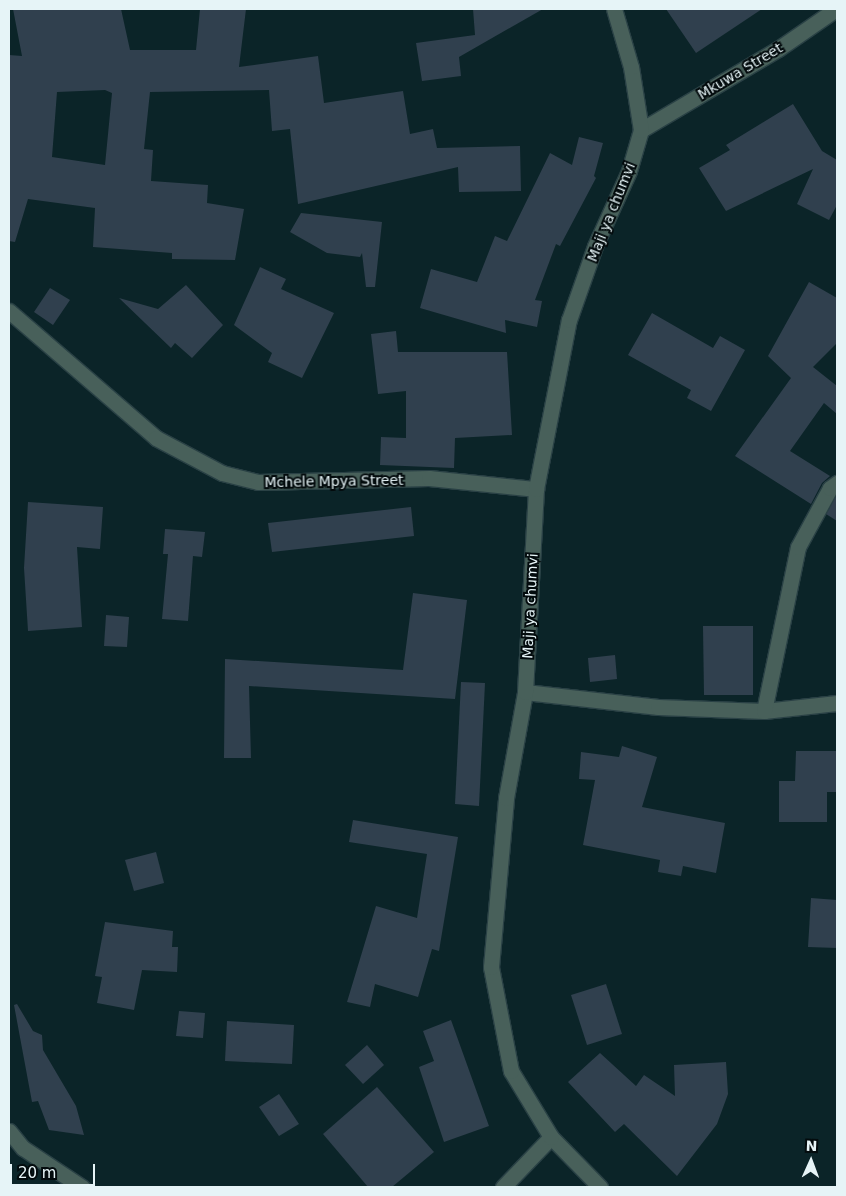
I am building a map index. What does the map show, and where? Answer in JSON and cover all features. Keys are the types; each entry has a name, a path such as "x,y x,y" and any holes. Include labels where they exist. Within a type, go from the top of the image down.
{"street":[{"name":"Maji ya chumvi","path":"600,1187 551,1137 511,1071 491,967 506,798 525,692 536,489 569,320 595,246 629,171 641,130 632,67 614,9"},
{"name":"Mkuwa Street","path":"641,130 778,49 836,9"},
{"name":"Mchele Mpya Street","path":"9,311 156,438 222,473 258,482 429,478 536,489"},
{"path":"764,711 798,547 830,488 837,483"},
{"path":"525,692 658,708 764,711 837,704"},
{"path":"9,1131 23,1148 79,1187"},
{"path":"503,1187 551,1137"}],"building":[{"path":"13,9 121,9 130,50 196,50 200,9 246,9 239,67 318,56 324,103 403,91 410,134 433,129 437,148 520,146 521,191 459,192 458,167 298,204 290,129 272,131 269,90 150,92 144,149 153,150 151,181 208,185 207,203 244,209 235,260 172,259 172,253 93,247 95,208 28,199 15,242 9,241 9,55 22,56","holes":["105,90 112,93 105,165 52,157 57,92"]},
{"path":"473,9 543,9 459,57 461,76 422,81 416,43 475,35"},
{"path":"666,9 762,9 696,53"},
{"path":"793,104 822,151 837,160 837,205 829,220 797,204 813,169 726,211 699,168 730,150 726,145"},
{"path":"579,137 603,143 594,176 596,178 560,246 556,244 535,300 542,301 537,327 505,320 506,333 420,308 431,269 477,282 495,236 507,241 550,153 572,165"},
{"path":"301,213 382,222 375,287 366,287 362,253 360,257 327,253 290,232"},
{"path":"260,267 286,279 281,289 334,313 302,378 268,362 272,353 234,325"},
{"path":"809,282 837,298 837,343 813,367 837,386 837,414 824,403 790,451 830,476 822,483 811,504 735,456 791,378 768,356"},
{"path":"186,285 223,325 192,358 175,343 171,348 119,298 158,309"},
{"path":"50,288 70,300 53,325 34,312"},
{"path":"652,313 713,348 720,336 745,350 711,411 687,398 691,390 628,355"},
{"path":"396,331 398,352 507,352 512,435 455,438 454,468 380,465 381,437 406,438 406,391 378,394 371,334"},
{"path":"837,494 837,521 826,514"},
{"path":"28,502 103,507 100,549 77,547 82,627 28,631 24,568"},
{"path":"411,507 414,536 272,552 268,523"},
{"path":"165,529 205,532 202,557 193,556 188,621 162,619 168,554 163,554"},
{"path":"413,593 467,600 455,699 249,686 251,758 224,758 225,659 403,670"},
{"path":"106,615 129,617 127,647 104,646"},
{"path":"703,626 753,626 753,695 704,695"},
{"path":"615,655 617,679 590,682 588,658"},
{"path":"461,682 485,683 479,806 455,804"},
{"path":"622,746 657,757 642,807 725,823 716,873 683,866 681,876 658,872 660,860 583,845 595,780 579,779 581,752 619,757"},
{"path":"796,751 837,751 837,792 827,792 827,822 779,822 779,781 795,781"},
{"path":"353,820 458,837 439,951 432,949 418,997 375,984 370,1007 347,1002 376,906 417,918 427,854 349,842"},
{"path":"156,852 164,883 134,891 125,860"},
{"path":"811,898 837,900 837,948 808,947"},
{"path":"105,922 173,931 172,947 178,947 177,972 142,970 134,1010 97,1003 102,977 95,976"},
{"path":"606,984 622,1034 587,1045 571,995"},
{"path":"17,1004 33,1031 42,1035 43,1050 76,1106 84,1135 49,1130 38,1101 32,1102 14,1005"},
{"path":"179,1011 205,1013 203,1038 176,1036"},
{"path":"451,1020 489,1126 444,1142 419,1067 434,1061 423,1031"},
{"path":"227,1021 294,1025 292,1064 225,1061"},
{"path":"367,1045 384,1065 363,1084 345,1065"},
{"path":"600,1053 636,1086 644,1075 675,1096 674,1065 726,1062 728,1094 717,1124 677,1176 624,1124 615,1132 568,1082"},
{"path":"377,1087 434,1152 392,1187 368,1187 323,1134"},
{"path":"279,1094 299,1124 279,1136 259,1107"}]}
